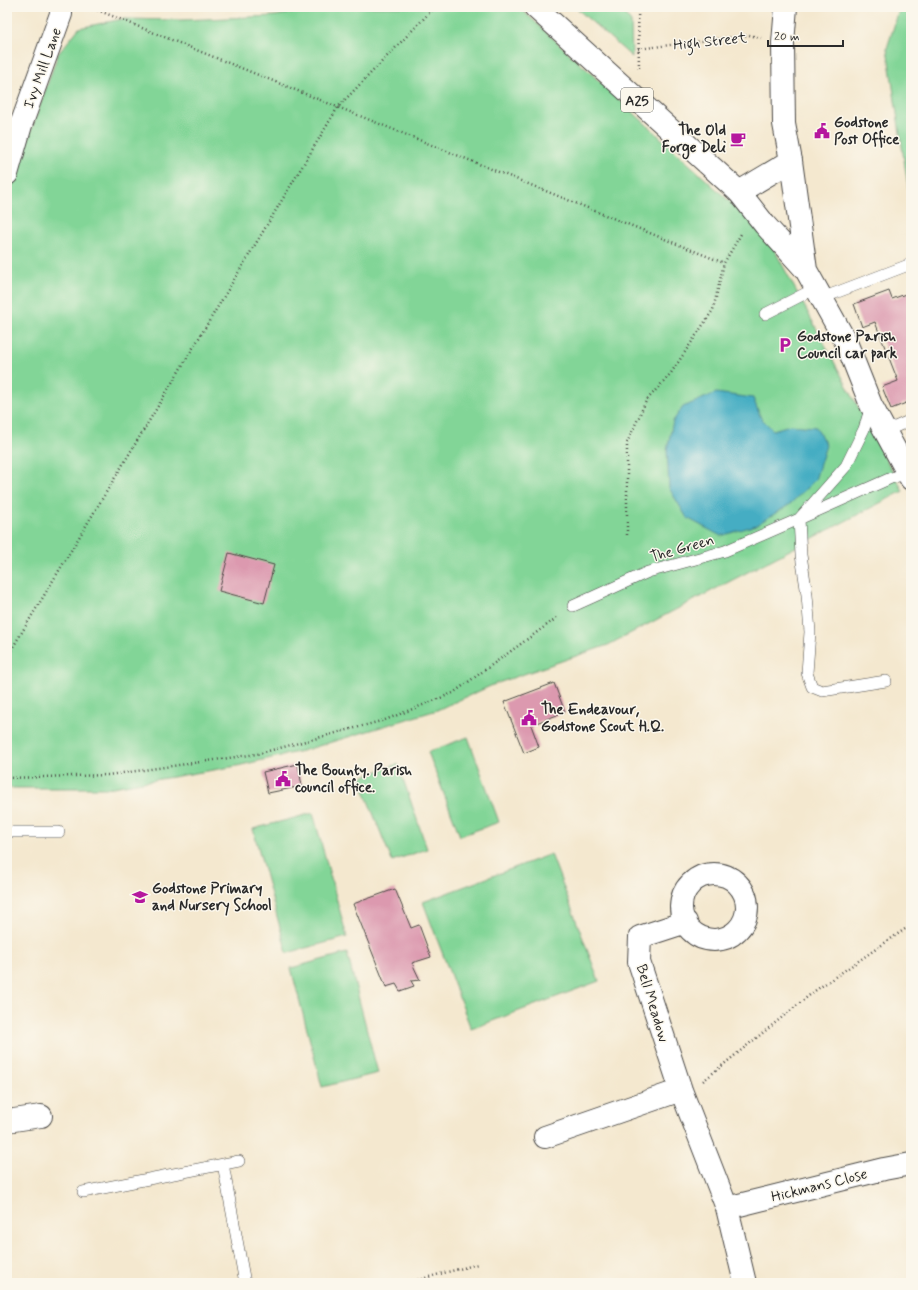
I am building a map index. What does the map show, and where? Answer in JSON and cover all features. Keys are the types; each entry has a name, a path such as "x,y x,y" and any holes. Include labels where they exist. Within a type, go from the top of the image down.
{"street":[{"name":"Ivy Mill Lane","path":"7,174 17,125 61,14 61,7"},
{"name":"A25","path":"535,7 739,192"},
{"path":"786,7 783,43 784,124 815,285"},
{"path":"791,161 739,192 815,285 846,342 871,405 909,477"},
{"name":"Bell Meadow","path":"686,922 640,937 639,962 681,1090 727,1208 745,1283"},
{"path":"544,1137 681,1090"},
{"path":"7,1121 41,1116"},
{"name":"Hickmans Close","path":"727,1208 884,1169 911,1164"}],"lane":[{"path":"765,314 815,285 911,264"},
{"name":"The Green","path":"799,518 846,466 864,429 871,405"},
{"path":"886,432 911,420"},
{"name":"The Green","path":"573,606 648,572 725,551 891,478 909,477"},
{"path":"799,518 801,555 807,595 810,632 807,673 812,687 822,691 886,681"},
{"path":"7,832 59,832"},
{"path":"83,1192 239,1161"},
{"path":"223,1164 245,1283"}],"path":[{"path":"90,7 724,263"},
{"path":"7,657 338,107 435,7"},
{"path":"638,7 638,49 642,104"},
{"name":"High Street","path":"638,49 749,35 783,43"},
{"path":"627,535 627,443 646,401 671,373 713,310 724,263 743,232"},
{"path":"7,778 108,775 256,754 385,720 453,693 573,606"},
{"path":"681,1090 697,1086 816,990 911,925"},
{"path":"406,1283 478,1264"}],"green space":[{"path":"326,7 519,7 767,236 903,491 608,645 495,684 437,710 302,751 237,766 107,788 7,788 7,200 58,54 79,28 122,19 181,20 274,16"},
{"path":"575,7 619,7 631,22 632,57"},
{"path":"900,7 911,7 911,206 887,48"},
{"path":"468,737 499,822 460,836 428,752"},
{"path":"398,764 427,849 392,861 359,778"},
{"path":"313,813 347,937 287,953 253,829"},
{"path":"551,854 599,981 471,1029 423,902"},
{"path":"347,953 378,1073 322,1087 291,968"}],"water":[{"path":"716,393 753,398 761,418 773,430 790,425 816,427 826,445 815,480 789,505 756,525 721,536 687,518 669,488 667,450 673,421 683,407"}],"building":[{"path":"889,291 892,299 911,292 911,401 891,409 882,387 898,381 875,322 862,327 854,304"},
{"path":"229,553 274,565 264,603 219,591"},
{"name":"The Endeavour, Godstone Scout H.Q.","path":"554,683 565,712 531,725 539,747 524,753 504,702"},
{"name":"The Bounty. Parish council office.","path":"298,764 302,786 268,793 263,772"},
{"path":"395,889 411,928 419,925 431,957 412,963 420,980 411,981 414,986 400,991 396,984 386,987 353,904"}],"place":[{"name":"Godstone Post Office","path":"822,131"},
{"name":"The Old Forge Deli","path":"738,139"},
{"name":"Godstone Parish Council car park","path":"785,345"},
{"name":"The Endeavour, Godstone Scout H.Q.","path":"529,718"},
{"name":"The Bounty. Parish council office.","path":"283,779"},
{"name":"Godstone Primary and Nursery School","path":"140,897"}]}
